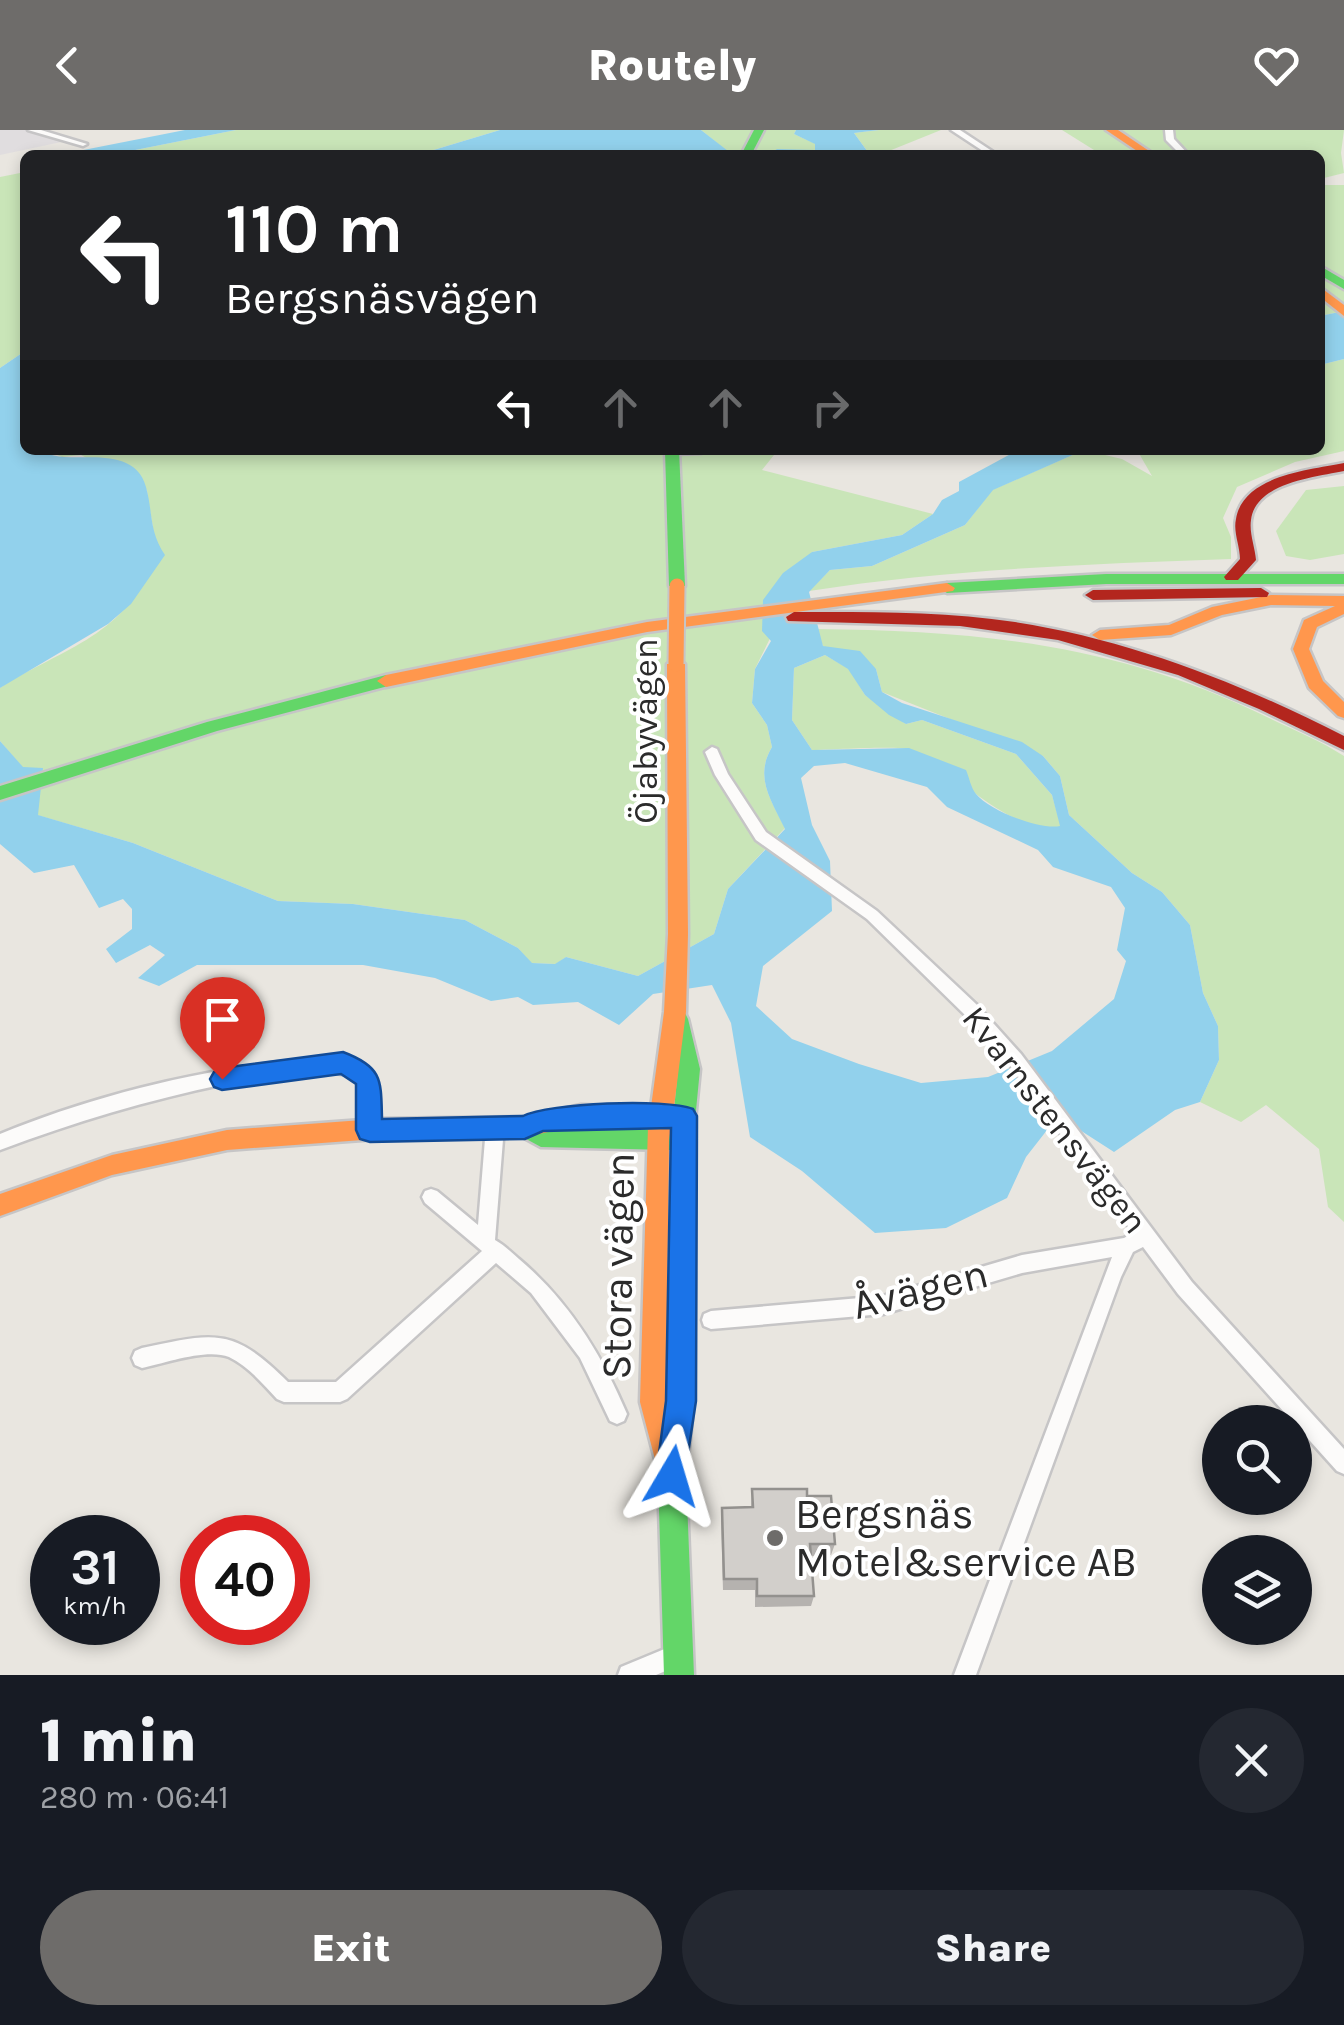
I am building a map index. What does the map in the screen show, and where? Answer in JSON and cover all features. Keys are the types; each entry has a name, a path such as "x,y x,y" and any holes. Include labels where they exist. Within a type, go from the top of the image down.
{"main road":[{"path":"1089,130 1120,150"},
{"path":"1111,130 1142,150"},
{"path":"1334,291 1344,312"},
{"name":"Öjabyvägen","path":"660,1115 675,1012 678,934 677,586 672,455"},
{"path":"1232,577 1248,560 1243,522 1255,498 1289,481 1344,467"},
{"path":"752,616 794,617 1029,583 1232,577 1344,579"},
{"path":"0,793 49,782 274,710 472,660 618,630 1006,598 1344,601"},
{"path":"829,610 1114,636 1171,630 1218,612 1271,600 1344,601"},
{"path":"1344,601 1310,624 1300,647 1309,676 1344,712"},
{"path":"1049,632 1126,651 1210,679 1344,744"},
{"path":"0,804 49,782"},
{"name":"Öjabyvägen","path":"675,1012 689,1069 684,1116"},
{"name":"Stora vägen","path":"660,1115 653,1402 672,1476"},
{"path":"0,1205 133,1160 224,1140 370,1130 525,1127 540,1120 684,1116"},
{"name":"Stora vägen","path":"679,1664 672,1476 681,1401 684,1116"},
{"path":"525,1127 542,1137 682,1141"}],"street":[{"path":"32,130 83,144"},
{"path":"955,130 986,150"},
{"name":"Kvarnstensvägen","path":"712,752 731,791 761,836 872,914 1015,1058 1186,1288 1344,1464"},
{"path":"0,1142 99,1107 184,1086 299,1066 343,1063 359,1070 368,1081 370,1130"},
{"path":"142,1358 205,1344 228,1346 248,1354 284,1392 340,1392 492,1245 495,1127"},
{"path":"431,1198 524,1271 566,1320 618,1414"},
{"name":"Åvägen","path":"711,1320 883,1305 1022,1264 1127,1246 1147,1235"},
{"path":"965,1675 1127,1246"},
{"path":"630,1675 679,1664"}],"shaded area":[{"path":"0,130 26,130 66,141 20,150 0,155"}],"green space":[{"path":"236,130 500,130 434,150 135,150"},
{"path":"701,130 796,130 794,134 816,144 816,150 726,150"},
{"path":"941,130 891,150 866,150 854,133"},
{"path":"1062,130 1344,130 1344,173 1325,178 1325,150 1094,150"},
{"path":"20,173 20,354 0,368 0,177"},
{"path":"1325,185 1344,185 1344,311 1325,315"},
{"path":"1344,359 1344,451 1295,462 1237,487 1223,518 1231,537 1231,559 967,573 809,591 830,570 872,566 965,525 992,490 1072,455 1122,459 1152,476 1140,455 1325,455 1325,364"},
{"path":"81,455 774,455 762,470 933,514 902,535 812,552 755,669 752,703 767,725 772,747 764,768 765,778 785,828 728,889 714,934 638,976 566,957 556,964 531,963 518,948 465,920 353,904 278,901 133,843 37,815 42,769 23,768 0,741 0,688 86,640 124,610 138,590 152,548 147,490"},
{"path":"1344,486 1344,554 1310,560 1286,556 1276,531 1306,490"},
{"path":"816,629 936,633 1048,646 1103,658 1213,693 1344,756 1344,1222 1328,1207 1319,1149 1266,1105 1241,1122 1200,1102 1219,1060 1218,1026 1203,993 1190,925 1162,892 1132,873 1069,815 1060,776 1043,756 882,692 876,669 823,646"},
{"path":"825,655 849,669 865,695 906,724 922,720 1016,754 1052,795 1061,827 1041,827 1002,812 912,750 812,750 792,720 794,668"}],"water":[{"path":"185,130 236,130 135,150 83,150"},
{"path":"500,130 701,130 727,150 434,150"},
{"path":"796,130 879,130 854,133 866,150 815,150 815,144 794,134"},
{"path":"1344,311 1344,359 1325,364 1325,315"},
{"path":"20,354 20,455 112,459 133,467 146,487 154,530 165,555 131,604 108,624 0,688 0,368"},
{"path":"1009,455 1073,455 993,490 965,525 872,566 830,570 809,592 823,646 860,651 876,669 882,692 902,703 1022,742 1043,756 1060,776 1069,815 1132,873 1162,892 1190,925 1203,993 1218,1026 1219,1060 1200,1102 1175,1110 1114,1152 1058,1116 1026,1157 1007,1198 946,1228 875,1233 802,1171 750,1137 731,1023 712,985 653,994 619,1025 578,1002 533,1005 518,997 491,1001 435,978 363,965 197,965 159,986 138,978 165,955 150,945 116,963 106,949 132,929 132,909 123,899 99,908 74,865 34,873 0,844 0,741 23,767 43,768 38,815 133,843 278,901 353,904 465,920 518,948 532,963 555,964 566,957 638,976 714,934 728,889 785,829 765,778 764,768 772,747 767,725 752,703 755,669 771,641 762,631 763,600 783,573 812,552 902,535 933,514 942,500 959,491 959,482","holes":["825,655 848,669 865,695 906,724 922,720 1016,754 1052,795 1060,826 1040,825 1003,813 976,794 966,770 909,748 812,750 792,720 794,668","845,763 927,787 947,807 1038,850 1053,867 1111,887 1125,908 1117,950 1126,961 1114,999 1052,1051 988,1077 921,1083 792,1039 756,1006 763,966 832,911 830,861 812,825 801,778 814,766"]}],"building":[{"name":"Bergsnäs Motel&service AB","path":"752,1489 807,1489 807,1496 831,1496 835,1544 810,1544 814,1596 757,1596 757,1579 724,1579 722,1508 753,1507"}],"traffic: fast":[{"path":"749,150 759,130"},
{"path":"1325,273 1344,285"},
{"path":"672,455 677,586"},
{"path":"947,588 1106,579 1344,579"},
{"path":"0,793 213,726 386,681"},
{"path":"677,1019 689,1069 682,1141 681,1401 672,1476 679,1675"},
{"path":"525,1127 541,1137 670,1140"}],"traffic: slow":[{"path":"1111,130 1142,150"},
{"path":"1325,295 1344,312"},
{"path":"676,664 677,586"},
{"path":"386,681 647,627 947,588"},
{"path":"1100,635 1171,630 1218,611 1271,600 1344,601"},
{"path":"1344,608 1310,624 1301,649 1315,684 1344,712"},
{"path":"672,1476 653,1402 658,1140 675,1012 678,934 676,664"},
{"path":"0,1205 112,1165 227,1140 376,1129 525,1127 581,1115 684,1117"}],"traffic: jam":[{"path":"1232,577 1248,560 1243,520 1256,496 1284,482 1344,467"},
{"path":"1093,595 1261,593"},
{"path":"794,617 960,621 1058,635 1184,671 1344,744"}],"place":[{"name":"Bergsnäs Motel&service AB","path":"775,1538"}],"route":[{"path":"222,1079 343,1063 359,1070 368,1081 370,1130 525,1127 540,1120 684,1116 681,1401 672,1476"}]}
